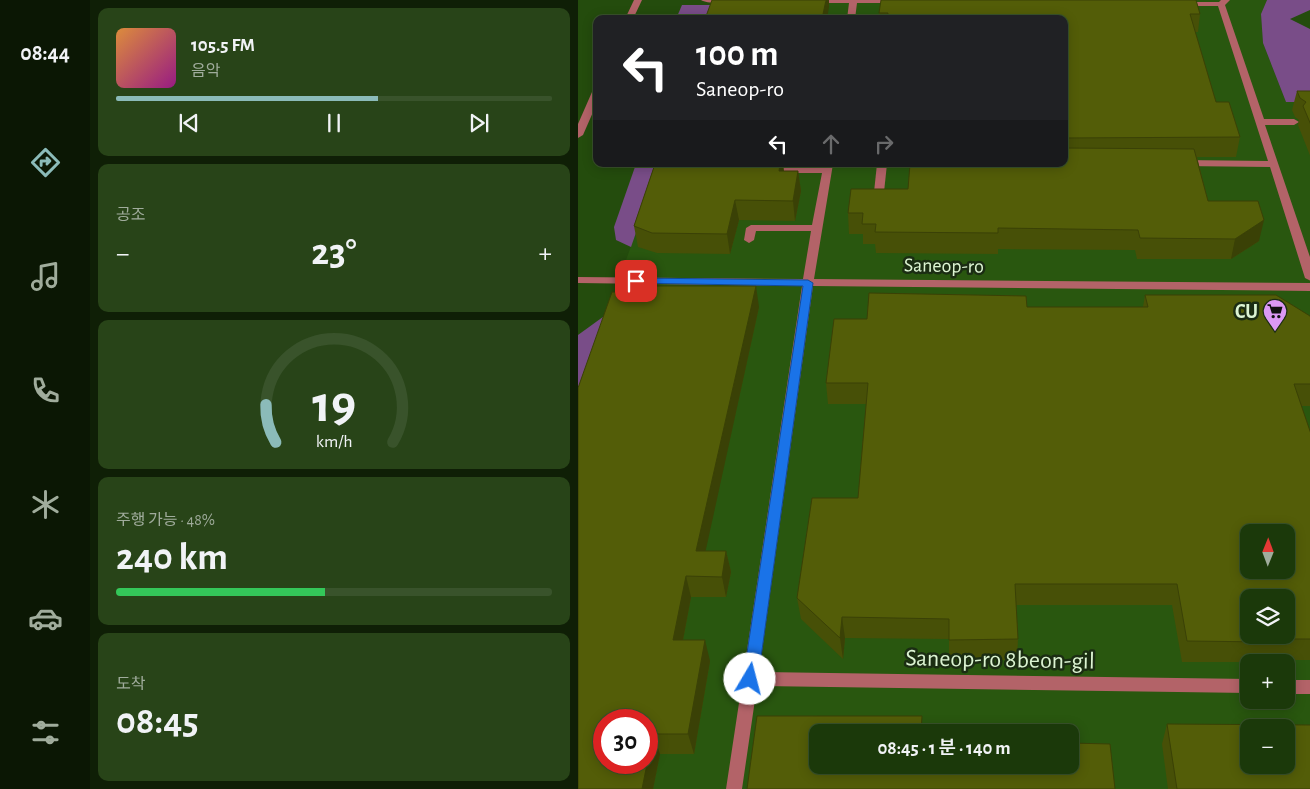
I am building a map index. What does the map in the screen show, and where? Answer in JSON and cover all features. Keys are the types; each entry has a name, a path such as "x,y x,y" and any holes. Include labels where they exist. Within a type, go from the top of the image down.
{"street":[{"path":"631,15 638,0"},
{"path":"705,0 734,0"},
{"path":"852,15 854,0"},
{"path":"804,1 904,1"},
{"path":"1172,4 1224,2 1310,278"},
{"path":"578,135 593,101"},
{"path":"1260,122 1294,122"},
{"path":"1174,163 1273,164"},
{"path":"734,789 808,283 827,167 780,170"},
{"path":"879,192 882,167"},
{"path":"749,240 752,228 817,228"},
{"name":"Saneop-ro","path":"578,280 1310,287"},
{"name":"Saneop-ro 8beon-gil","path":"750,679 1240,686"},
{"path":"1295,687 1310,687"}],"shaded area":[{"path":"715,0 1267,0 1261,14 1263,43 1286,102 1310,102 1310,789 578,789 607,314 659,167 1068,167 1068,15 711,15"},
{"path":"1267,0 1310,0 1310,10 1290,19 1310,29 1310,102 1286,102 1263,43 1261,14"},
{"path":"682,5 715,5 711,15 678,15"},
{"path":"635,167 659,167 631,247 616,240 614,227"},
{"path":"607,314 578,401 578,335"}],"building":[{"path":"712,0 826,0 823,15 706,15"},
{"path":"881,0 1196,0 1200,14 1190,14 1216,102 1229,102 1240,137 1068,138 1068,15 888,15 888,13 879,13"},
{"path":"1297,91 1311,91 1311,125 1303,106 1306,102 1300,98"},
{"path":"1068,148 1194,149 1208,201 1258,201 1264,220 1235,239 1140,238 1138,230 998,228 998,233 875,232 876,224 862,224 863,213 848,213 851,189 908,189 910,167 1068,167"},
{"path":"654,167 780,167 779,171 798,171 793,201 735,200 727,234 652,233 634,226"},
{"path":"640,286 756,286 696,551 726,551 722,577 686,576 673,640 705,640 688,734 658,734 658,709 593,709 593,774 645,774 642,789 578,789 578,388 612,292 637,292"},
{"path":"869,293 1026,296 1027,307 1148,307 1145,295 1276,295 1310,316 1311,384 1294,384 1311,434 1311,639 1295,639 1295,589 1240,589 1240,642 1187,641 1177,584 1015,584 1018,639 949,640 949,619 842,617 840,638 797,598 812,498 858,498 868,383 826,383 834,319 867,319"},
{"path":"757,716 922,716 922,724 809,724 809,774 1079,774 1079,743 1110,744 1115,789 747,789"},
{"path":"1167,724 1240,725 1240,774 1295,774 1295,725 1311,725 1311,789 1177,789"}],"place":[{"name":"CU","path":"1275,332"}],"route":[{"path":"636,281 808,283 750,679"}]}
